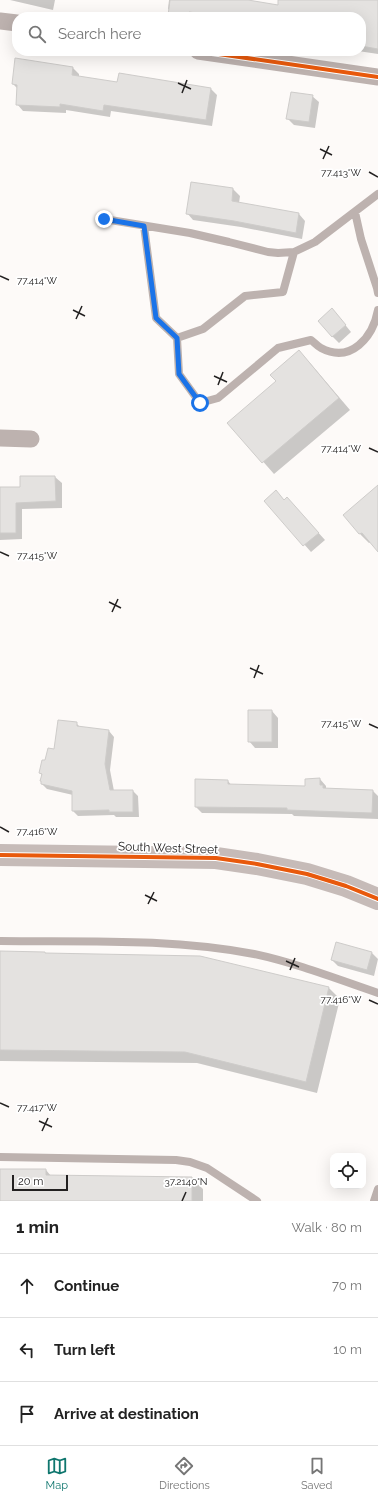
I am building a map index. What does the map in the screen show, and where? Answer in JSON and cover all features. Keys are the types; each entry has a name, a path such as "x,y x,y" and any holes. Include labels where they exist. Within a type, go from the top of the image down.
{"street":[{"path":"0,20 12,22"},
{"path":"233,56 378,77"},
{"path":"0,438 31,439"},
{"name":"South West Street","path":"0,855 216,858 307,874 378,898"}],"lane":[{"path":"104,219 190,233 278,254 294,252 315,242 378,194"},
{"path":"355,212 360,239 378,288 378,293"},
{"path":"144,226 156,318 177,338 179,374 200,403 218,398 278,348 311,340 321,348 333,352 346,352 358,347 367,338 376,320 378,310"},
{"path":"177,338 203,329 245,296 283,292 294,252"},
{"path":"0,941 154,942 204,946 254,954 307,968 378,993"},
{"path":"0,1158 168,1160 190,1162 206,1168 257,1201"},
{"path":"374,1201 378,1188"}],"building":[{"path":"170,0 248,0 278,5 278,0 378,0 378,49 366,47 366,12 168,12"},
{"path":"15,58 73,67 72,75 117,82 119,73 211,88 206,120 104,105 103,111 60,104 60,107 16,105 17,85 12,84"},
{"path":"291,92 313,95 309,122 286,119"},
{"path":"191,182 233,188 232,201 299,213 296,233 234,221 186,214"},
{"path":"332,308 346,325 332,337 318,321"},
{"path":"299,350 339,398 262,463 227,423 276,381 270,375"},
{"path":"20,476 55,476 56,501 16,503 16,533 0,533 0,487 20,487"},
{"path":"378,485 378,552 362,533 359,534 343,515"},
{"path":"276,490 284,500 287,497 319,533 303,546 264,501"},
{"path":"248,710 272,710 272,742 248,742"},
{"path":"58,720 77,722 77,726 109,730 105,764 110,790 133,790 133,812 109,812 109,810 72,811 72,791 41,784 40,781 42,774 39,773 42,760 45,760 48,748 54,749"},
{"path":"320,778 320,785 323,785 323,788 373,790 372,813 287,810 287,808 195,807 195,779 228,780 228,784 305,786 305,779"},
{"path":"336,942 372,952 367,970 331,960"},
{"path":"0,951 200,956 329,987 306,1082 185,1052 0,1050"},
{"path":"0,1169 46,1169 46,1175 192,1177 192,1201 0,1201"}],"cycle path":[{"path":"233,56 378,77"},
{"path":"0,855 216,858 307,874 346,886 378,899"}],"route":[{"path":"104,219 144,226 156,318 177,338 179,374 200,403"}]}
